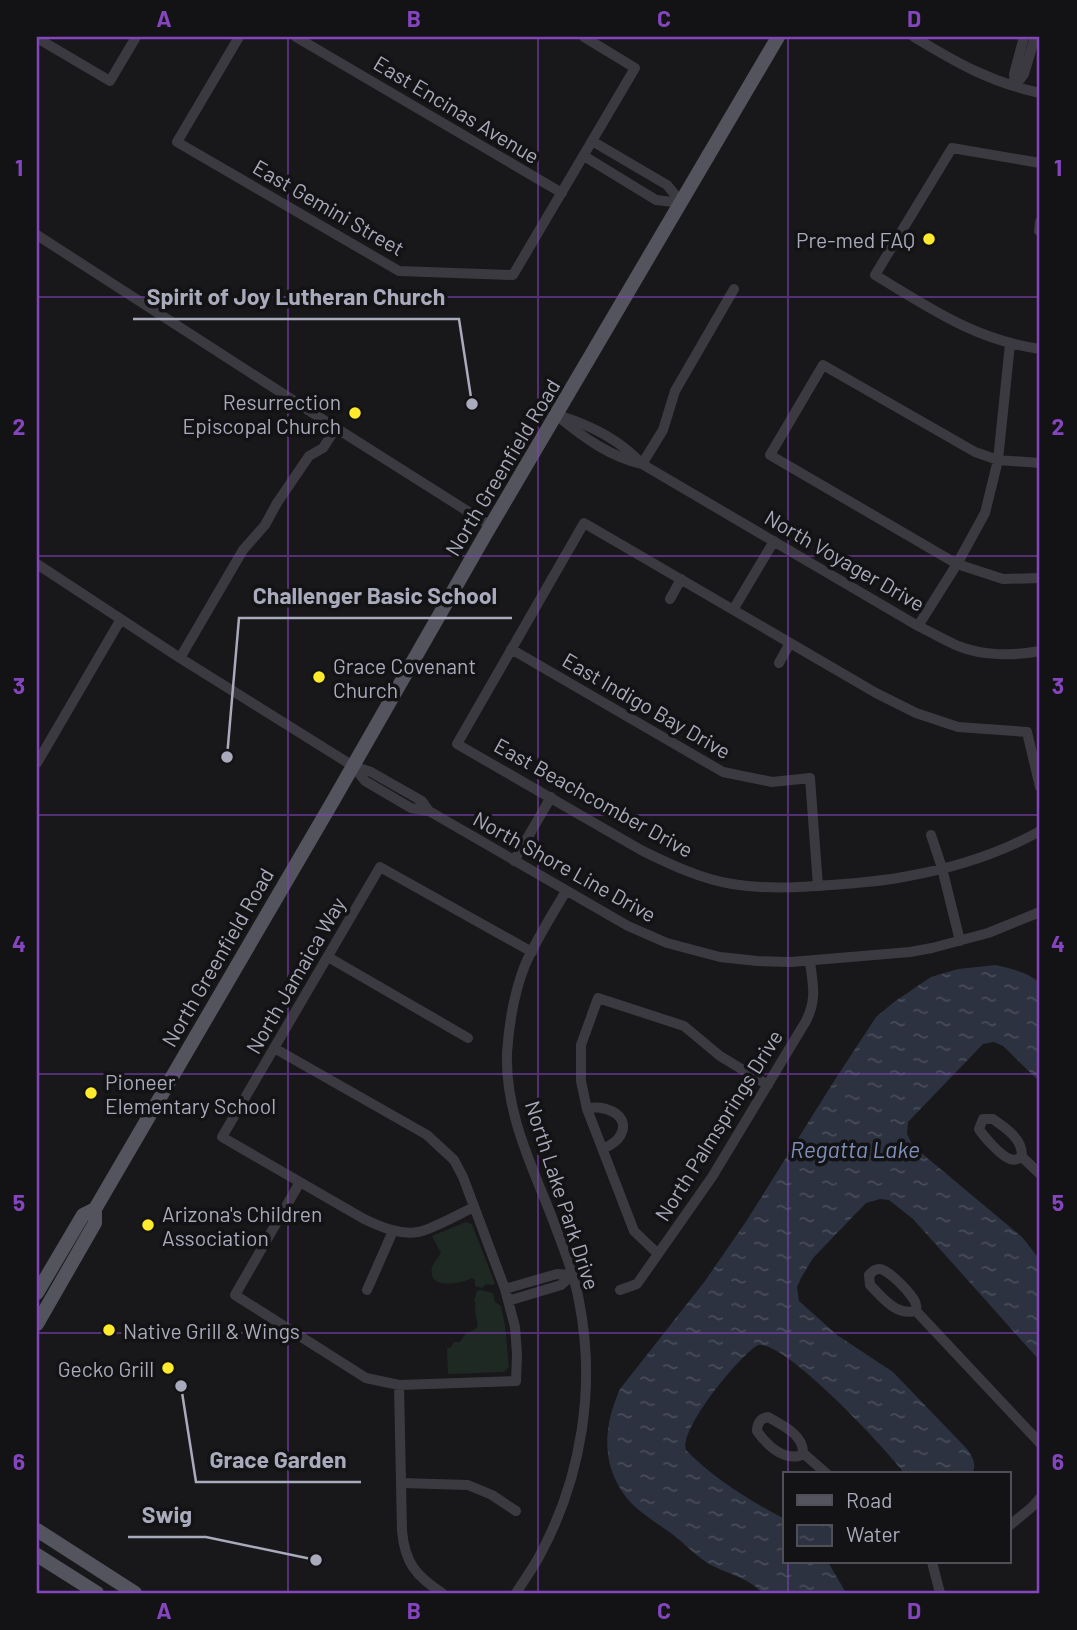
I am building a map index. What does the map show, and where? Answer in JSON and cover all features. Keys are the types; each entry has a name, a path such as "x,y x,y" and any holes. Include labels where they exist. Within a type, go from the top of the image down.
{"main road":[{"name":"North Greenfield Road","path":"37,1324 95,1223 95,1209 778,37"},
{"name":"North Greenfield Road","path":"37,1293 83,1215 95,1209"},
{"path":"53,1266 69,1268"},
{"path":"37,1530 135,1593"},
{"path":"37,1555 97,1593"}],"street":[{"path":"37,38 110,82 136,37"},
{"name":"East Gemini Street","path":"239,37 177,142 399,271 513,275 562,193"},
{"name":"East Encinas Avenue","path":"296,37 562,193"},
{"path":"562,193 635,68 584,37"},
{"path":"914,37 977,73 1040,93"},
{"path":"1015,86 1014,74 1024,37"},
{"path":"1015,86 1024,74 1035,37"},
{"path":"592,141 667,185 682,203"},
{"path":"1040,163 952,148 875,275 957,324 1010,344 1040,349"},
{"path":"584,156 656,200 682,203"},
{"path":"37,235 491,526"},
{"path":"642,464 663,430 675,391 734,289"},
{"path":"918,626 985,513 998,460 1010,344"},
{"path":"1040,463 998,460 975,452 823,365 770,455 957,564 1003,579 1040,578"},
{"name":"North Voyager Drive","path":"557,415 577,432 623,460 642,464 918,626 960,647 992,654 1020,655 1040,651"},
{"path":"180,657 243,550 265,525 309,456 323,448 336,428"},
{"path":"511,649 584,523 876,693 916,713 958,727 1027,732 1040,787"},
{"path":"733,610 774,541"},
{"name":"North Shore Line Drive","path":"37,564 353,766 365,781 411,808 429,811 641,933 679,947 738,960 772,962 910,952 960,942 1040,912"},
{"path":"670,598 681,579"},
{"path":"37,763 121,619"},
{"path":"779,663 790,643"},
{"name":"East Beachcomber Drive","path":"511,649 457,744 641,850 702,876 731,884 764,887 818,886 904,877 997,851 1040,831"},
{"name":"East Indigo Bay Drive","path":"511,649 723,772 772,782 810,778 818,886"},
{"path":"514,861 551,797"},
{"path":"931,835 960,942"},
{"name":"North Jamaica Way","path":"300,1182 222,1137 380,867 532,952"},
{"name":"North Lake Park Drive","path":"516,1593 556,1522 581,1437 585,1397 584,1336 579,1298 563,1247 519,1136 509,1089 507,1056 512,1011 523,973 566,891"},
{"path":"328,957 468,1038"},
{"name":"North Palmsprings Drive","path":"620,1290 638,1284 712,1177 810,1013 814,991 810,961"},
{"path":"658,1254 634,1231 587,1109 581,1081 581,1045 597,998 684,1026 720,1056 768,1085"},
{"path":"274,1048 427,1135 454,1160 463,1177 505,1289 515,1327 516,1381 399,1385 366,1378 235,1295 300,1182 365,1219 393,1231 420,1232 474,1207"},
{"path":"587,1109 596,1106 604,1108 621,1118 624,1126 621,1135 603,1149"},
{"path":"1022,1157 1040,1174"},
{"path":"367,1290 393,1231"},
{"path":"874,1270 885,1270 913,1297 917,1305 916,1311 908,1313 896,1309 870,1285 869,1275 874,1270"},
{"path":"505,1289 556,1274 572,1275"},
{"path":"508,1301 561,1286 572,1275"},
{"path":"916,1311 1040,1443"},
{"path":"399,1385 402,1531 406,1555 419,1576 442,1593"},
{"path":"803,1453 825,1472"},
{"path":"402,1483 468,1485 492,1494 516,1511"},
{"path":"1010,1525 1040,1498"},
{"path":"933,1564 940,1593"}],"shaded area":[{"path":"466,1222 473,1227 495,1284 486,1284 482,1288 475,1286 475,1280 472,1278 446,1284 435,1280 432,1275 433,1266 441,1253 432,1236"},
{"path":"480,1290 493,1293 495,1302 501,1306 509,1367 504,1372 448,1374 447,1349 454,1342 460,1342 466,1333 478,1325 474,1300 476,1292"}],"water":[{"name":"Regatta Lake","path":"996,965 1025,974 1040,983 1040,1082 1003,1046 994,1042 983,1044 908,1122 907,1134 913,1146 1022,1237 1040,1260 1040,1361 913,1219 889,1200 880,1199 866,1203 813,1258 797,1287 799,1301 837,1335 893,1372 968,1450 974,1468 973,1472 903,1472 858,1421 812,1377 771,1348 758,1345 738,1363 701,1410 686,1440 686,1450 732,1488 783,1518 783,1564 829,1564 846,1593 762,1593 743,1579 706,1562 626,1497 608,1457 608,1430 615,1403 620,1389 705,1281 747,1220 876,1017 931,977 958,969"}],"place":[{"name":"Pre-med FAQ","path":"929,239"},
{"name":"Spirit of Joy Lutheran Church","path":"472,404"},
{"name":"Resurrection Episcopal Church","path":"355,413"},
{"name":"Grace Covenant Church","path":"319,677"},
{"name":"Challenger Basic School","path":"227,757"},
{"name":"Pioneer Elementary School","path":"91,1093"},
{"name":"Arizona's Children Association","path":"148,1225"},
{"name":"Native Grill & Wings","path":"109,1330"},
{"name":"Gecko Grill","path":"168,1368"},
{"name":"Grace Garden","path":"181,1386"},
{"name":"Swig","path":"316,1560"}]}
